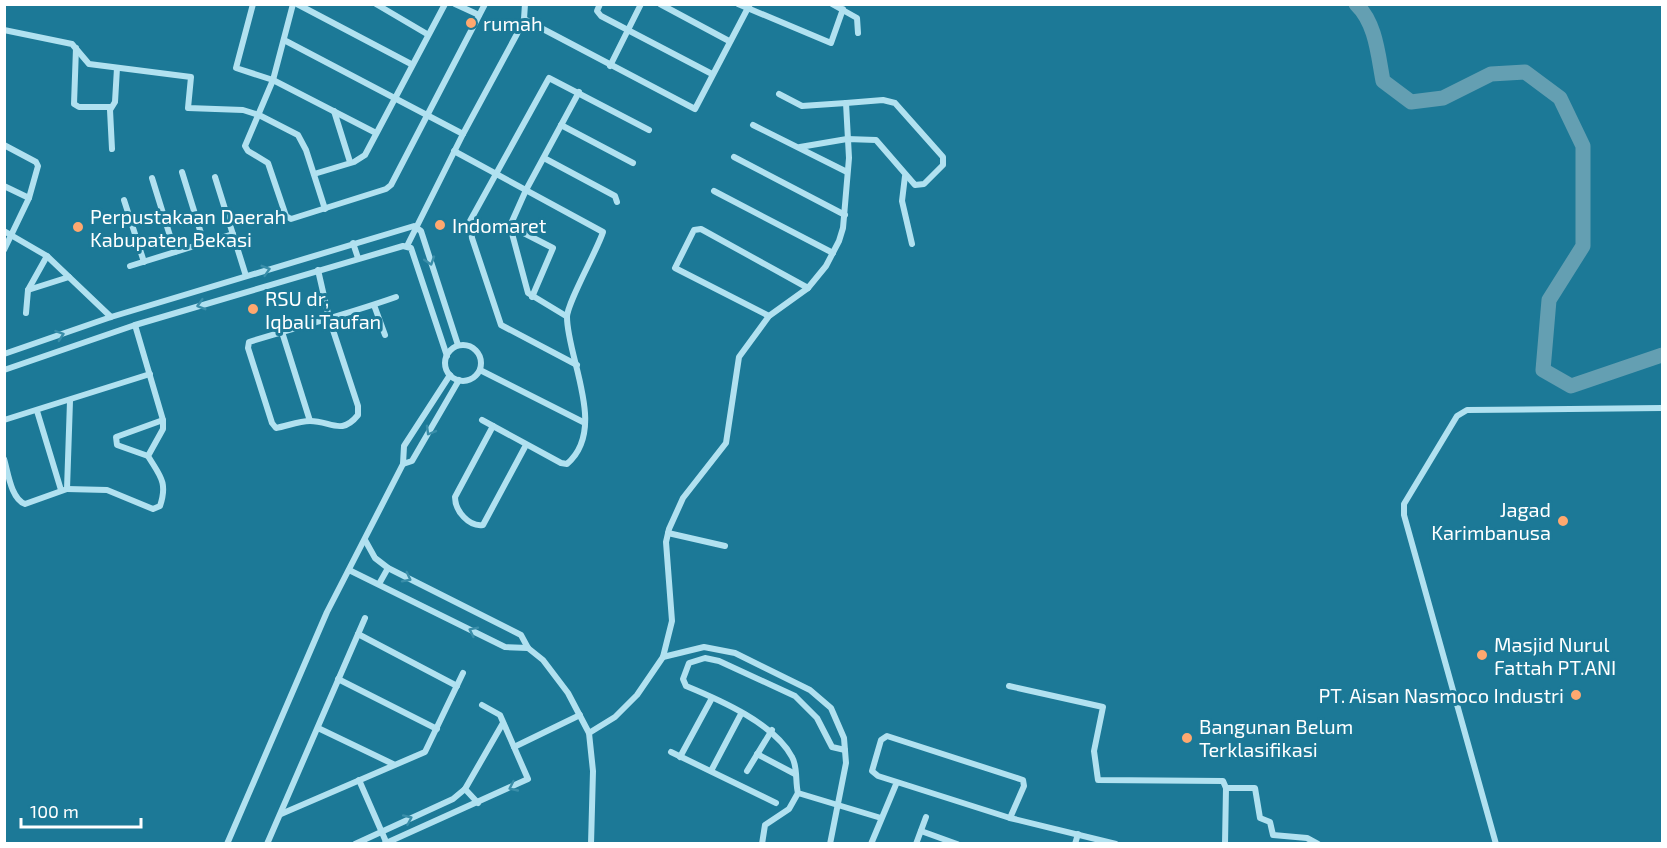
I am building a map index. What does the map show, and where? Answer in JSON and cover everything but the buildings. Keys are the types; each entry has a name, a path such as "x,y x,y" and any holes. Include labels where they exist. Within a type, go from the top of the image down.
{"street":[{"path":"253,4 236,66 273,80 376,133"},
{"path":"411,64 295,4 273,80 246,148 268,163 286,216 291,219 390,187 485,4"},
{"path":"376,4 427,34"},
{"path":"314,174 365,155 411,64 445,4"},
{"path":"455,4 479,15"},
{"path":"4,370 135,325 358,258 407,246 524,19 525,4"},
{"path":"600,4 597,11 601,16 712,74"},
{"path":"610,66 641,4"},
{"path":"660,4 729,41"},
{"path":"738,4 831,43 843,9"},
{"path":"832,4 857,18 858,33"},
{"path":"524,19 692,109 698,106 712,74 749,7"},
{"path":"4,30 65,42 76,47 89,64 191,77 188,108 226,108 260,115 292,131 302,139 325,209"},
{"path":"284,40 394,100 463,134"},
{"path":"76,47 74,104 79,107 111,107"},
{"path":"112,149 111,107 115,102 117,68"},
{"path":"577,365 508,331 499,321 469,226 470,221 497,176 549,78 649,130"},
{"path":"566,316 532,297 525,285 510,226 526,190 579,92"},
{"path":"779,94 806,106 883,100 895,103 943,157 943,165 922,185 915,185 905,176 882,144 876,140 846,139 800,147"},
{"path":"589,733 615,717 637,695 663,657 672,621 666,542 668,533 674,514 683,498 726,443 732,414 735,375 740,357 769,316 808,288 833,253 843,228 849,150 846,139 846,103"},
{"path":"334,111 350,162"},
{"path":"561,125 633,164"},
{"path":"753,125 847,172"},
{"path":"4,145 38,164 29,198 4,250"},
{"path":"454,151 603,232 566,316 577,365 585,423 581,440 567,464 526,445 482,420"},
{"path":"734,157 844,215"},
{"path":"544,158 615,196 617,202"},
{"path":"182,172 204,243"},
{"path":"905,176 902,201 912,244"},
{"path":"215,177 246,276"},
{"path":"152,178 175,252"},
{"path":"4,186 29,198"},
{"path":"714,191 833,253"},
{"path":"124,200 144,262"},
{"path":"510,226 553,248 532,297"},
{"path":"4,354 111,317 353,243 418,227"},
{"path":"418,227 458,345"},
{"path":"769,316 675,268 693,231 701,229 808,288"},
{"path":"4,231 46,256 111,317"},
{"path":"130,266 233,234"},
{"path":"353,243 358,258"},
{"path":"407,246 413,254 447,356 446,369 450,375 467,381 480,370 482,362 474,348 458,345"},
{"path":"26,313 28,290 46,256"},
{"path":"318,270 328,318 359,412 352,424 342,427 310,421 278,428 272,423 248,344 282,332 328,318 374,305 396,297"},
{"path":"28,290 69,277"},
{"path":"220,285 225,298"},
{"path":"374,305 385,335"},
{"path":"135,325 163,420 163,429 148,456"},
{"path":"282,332 310,421"},
{"path":"447,356 458,345"},
{"path":"480,370 585,423"},
{"path":"4,420 150,374"},
{"path":"227,843 327,612 404,464 404,446 450,375"},
{"path":"404,464 412,461 459,380"},
{"path":"64,490 70,401"},
{"path":"1496,843 1404,515 1404,504 1457,416 1467,410 1662,408"},
{"path":"37,411 64,490"},
{"path":"4,459 16,497 25,504 64,490 107,490 153,509 159,507 165,491 164,485 148,456 117,445 116,437 163,420"},
{"path":"493,426 455,497 457,508 466,519 483,526 526,445"},
{"path":"668,533 725,546"},
{"path":"365,540 370,551 387,568 521,635 528,648 554,674 589,733 593,771 591,843"},
{"path":"379,584 387,568"},
{"path":"349,570 505,647 528,648"},
{"path":"267,843 365,618"},
{"path":"357,634 457,686"},
{"path":"663,657 704,647 735,653 810,690 831,708 839,723 846,763 830,843"},
{"path":"762,843 765,825 789,809 798,793 793,757 772,730 686,686 683,679 689,663 705,658 719,661 795,696 817,718 832,747 845,750"},
{"path":"281,814 425,752 463,673"},
{"path":"338,679 437,729"},
{"path":"1009,686 1103,707 1094,751 1098,780 1220,779 1225,783 1226,788 1226,843"},
{"path":"680,757 712,698"},
{"path":"358,780 386,843 528,779 498,713 482,705"},
{"path":"711,771 741,714"},
{"path":"514,747 580,715"},
{"path":"355,843 453,800 465,789 503,723"},
{"path":"318,728 393,764"},
{"path":"747,771 772,730"},
{"path":"1010,818 1024,786 1023,780 887,736 881,740 872,771 878,776 1010,818 1113,843"},
{"path":"671,753 776,803"},
{"path":"758,754 795,774"},
{"path":"871,843 897,782"},
{"path":"1226,788 1256,788 1260,818 1270,822 1273,835 1308,838 1318,843"},
{"path":"465,789 478,803"},
{"path":"798,793 881,818"},
{"path":"916,843 926,817"},
{"path":"921,831 957,843"},
{"path":"1075,843 1078,834"}],"waterway":[{"path":"1356,4 1368,20 1372,30 1383,81 1411,102 1443,98 1491,74 1525,72 1560,98 1583,146 1583,246 1549,300 1543,370 1571,386 1662,355"}],"place":[{"name":"rumah","path":"471,23"},
{"name":"Indomaret","path":"440,225"},
{"name":"Perpustakaan Daerah Kabupaten Bekasi","path":"78,227"},
{"name":"RSU dr, Iqbali Taufan","path":"253,309"},
{"name":"Jagad Karimbanusa","path":"1563,521"},
{"name":"Masjid Nurul Fattah PT.ANI","path":"1482,655"},
{"name":"PT. Aisan Nasmoco Industri","path":"1576,695"},
{"name":"Bangunan Belum Terklasifikasi","path":"1187,738"}]}
